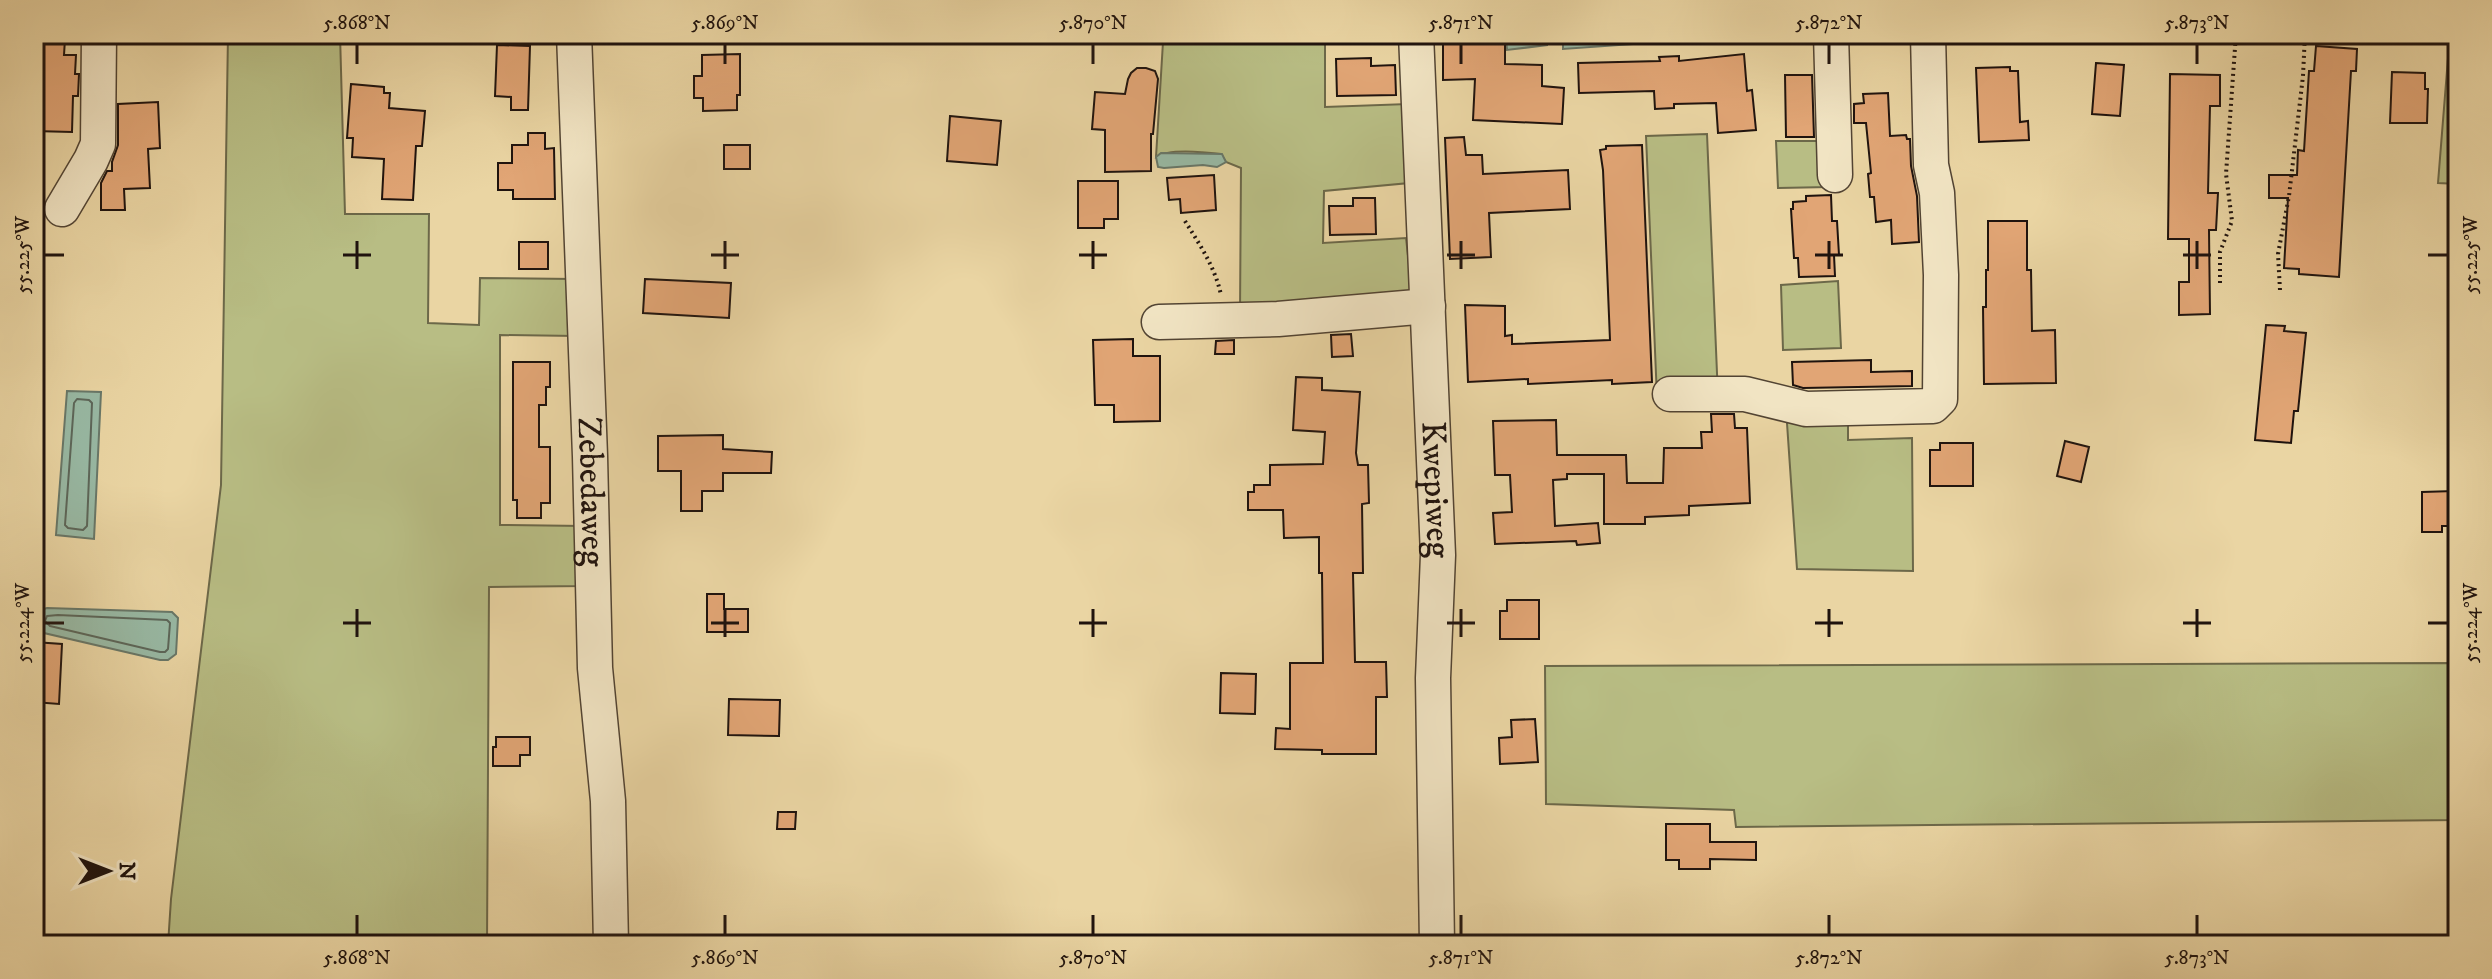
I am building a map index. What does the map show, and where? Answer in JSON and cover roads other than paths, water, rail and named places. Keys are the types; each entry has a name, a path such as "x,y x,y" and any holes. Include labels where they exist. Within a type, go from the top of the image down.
{"street":[{"path":"62,209 98,144 99,34"},
{"path":"1831,34 1835,175"},
{"path":"1670,394 1745,394 1806,409 1933,406 1940,399 1941,275 1937,193 1931,165 1928,34"},
{"name":"Zebedaweg","path":"574,36 595,668 608,801 611,945"},
{"name":"Kwepiweg","path":"1417,45 1438,555 1433,678 1437,945"},
{"path":"1159,322 1278,319 1428,306"}],"water":[{"path":"931,34 1095,34 1091,44 1010,35"},
{"path":"1110,34 1404,34 1404,40 1115,42"},
{"path":"1436,34 1547,34 1547,45 1507,50 1506,38 1436,39"},
{"path":"1563,34 1650,34 1650,40 1647,43 1563,49"},
{"path":"1665,34 1742,34 1742,41 1665,44"},
{"path":"1758,34 1821,34 1818,41 1758,44"},
{"path":"1836,34 1919,34 1916,41 1841,39"},
{"path":"1938,34 2094,34 2094,41 1938,43"},
{"path":"2109,34 2229,34 2229,40 2223,43 2112,43"},
{"path":"2243,34 2301,34 2301,40 2293,44 2243,43"},
{"path":"2315,34 2410,34 2411,43 2315,41"},
{"path":"2424,34 2452,34 2452,40 2448,43 2426,43"},
{"path":"1161,153 1222,154 1226,162 1217,167 1164,168 1158,167 1156,157"},
{"path":"67,391 101,392 94,539 56,535"},
{"path":"40,610 172,612 178,618 176,654 168,660 160,660 44,633 38,624 38,617"}]}
